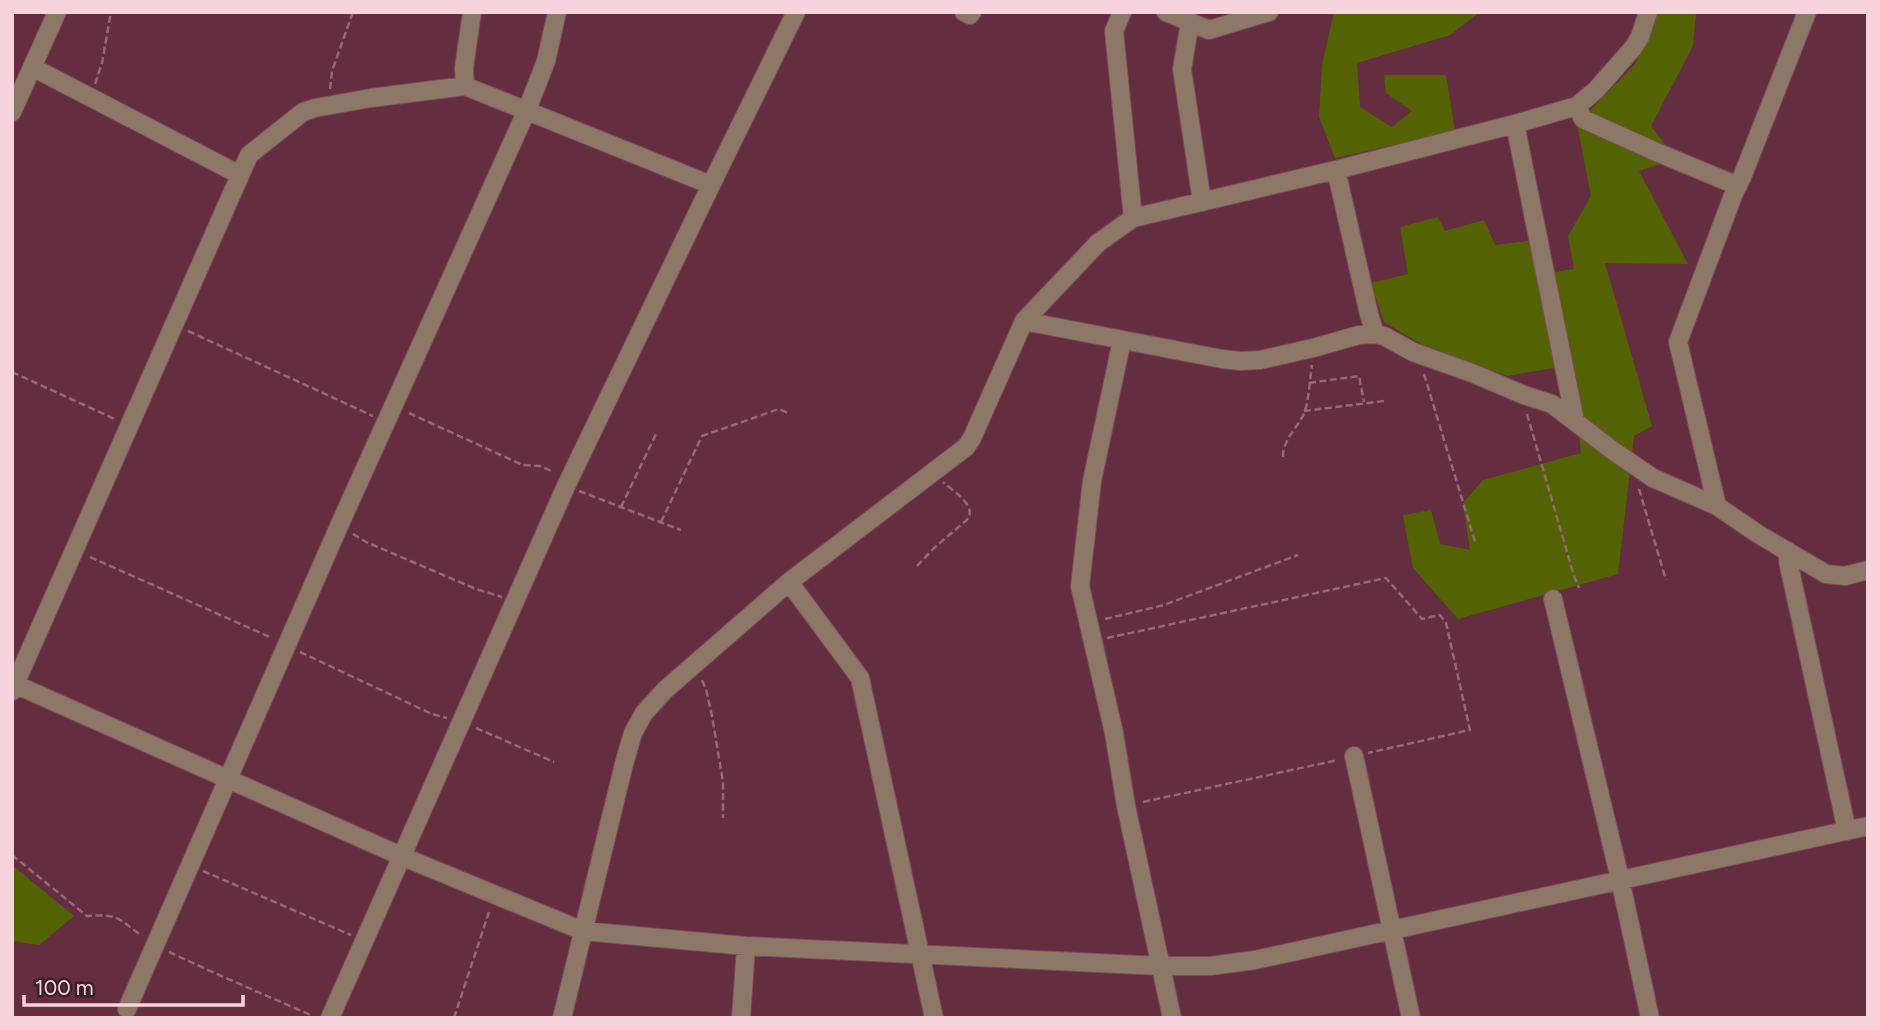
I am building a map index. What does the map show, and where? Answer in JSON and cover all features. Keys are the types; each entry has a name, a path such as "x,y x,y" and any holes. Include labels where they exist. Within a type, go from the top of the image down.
{"street":[{"path":"12,112 57,12"},
{"path":"465,86 464,68 472,12"},
{"path":"127,1009 385,422 527,110 546,61 557,12"},
{"path":"330,1018 568,482 796,12"},
{"path":"964,12 970,15 972,12"},
{"path":"1122,12 1114,31 1133,218"},
{"path":"1166,12 1209,30 1269,12"},
{"path":"562,1018 633,733 644,713 692,665 789,582 966,447 1024,321 1098,243 1133,218 1336,170 1577,106 1596,90 1633,48 1640,37 1648,12"},
{"path":"1717,506 1678,342 1807,12"},
{"path":"1190,22 1182,69 1202,202"},
{"path":"32,67 240,175"},
{"path":"711,185 465,86 332,104 303,113 249,155 13,686 401,856 583,932 746,946 1161,966 1210,966 1255,960 1868,826"},
{"path":"1577,106 1583,119 1738,186"},
{"path":"1515,124 1575,421"},
{"path":"1336,170 1375,334"},
{"path":"1024,321 1241,361 1313,348 1359,335 1384,336 1419,354 1552,404 1653,478 1717,506 1826,574 1845,576 1868,570"},
{"path":"1122,340 1092,481 1080,586 1114,733 1126,806 1172,1018"},
{"path":"1788,551 1847,831"},
{"path":"789,582 860,678 934,1018"},
{"path":"1553,598 1650,1018"},
{"path":"1354,756 1411,1018"},
{"path":"741,1018 746,946"}],"path":[{"path":"89,96 98,76 111,12"},
{"path":"332,104 330,78 353,12"},
{"path":"174,324 385,422"},
{"path":"1283,457 1283,449 1304,411 1313,348"},
{"path":"1419,354 1476,545"},
{"path":"12,372 129,425"},
{"path":"1309,383 1359,376 1364,403"},
{"path":"1524,395 1523,401 1579,588"},
{"path":"1304,411 1384,401"},
{"path":"394,403 409,413 516,462 540,466 621,507 681,530"},
{"path":"661,522 702,436 779,409 790,414"},
{"path":"621,507 656,434"},
{"path":"1639,468 1637,482 1666,580"},
{"path":"917,566 969,519 971,514 967,504 933,472"},
{"path":"339,526 366,541 476,589 515,601"},
{"path":"74,551 287,644 313,659 432,714 461,722 554,762"},
{"path":"1088,623 1164,605 1298,555"},
{"path":"1092,642 1386,578 1422,619 1440,615 1446,623 1470,730 1126,806"},
{"path":"692,665 706,689 712,716 723,782 723,818"},
{"path":"190,865 364,941"},
{"path":"454,1018 489,912"}],"green space":[{"path":"1334,12 1480,12 1450,35 1357,63 1360,107 1392,127 1412,111 1386,93 1384,75 1446,75 1455,131 1335,158 1319,117 1322,65"},
{"path":"1645,12 1696,12 1693,46 1651,126 1676,159 1639,171 1688,264 1605,263 1652,426 1634,436 1618,574 1458,619 1413,568 1403,515 1431,510 1440,544 1470,550 1463,503 1483,480 1581,453 1572,365 1507,376 1421,344 1384,322 1371,283 1408,274 1400,227 1438,217 1445,231 1484,220 1495,245 1528,241 1538,275 1574,269 1568,236 1591,196 1577,124 1635,64 1655,25"},
{"path":"12,865 74,916 39,945 12,941"}]}
